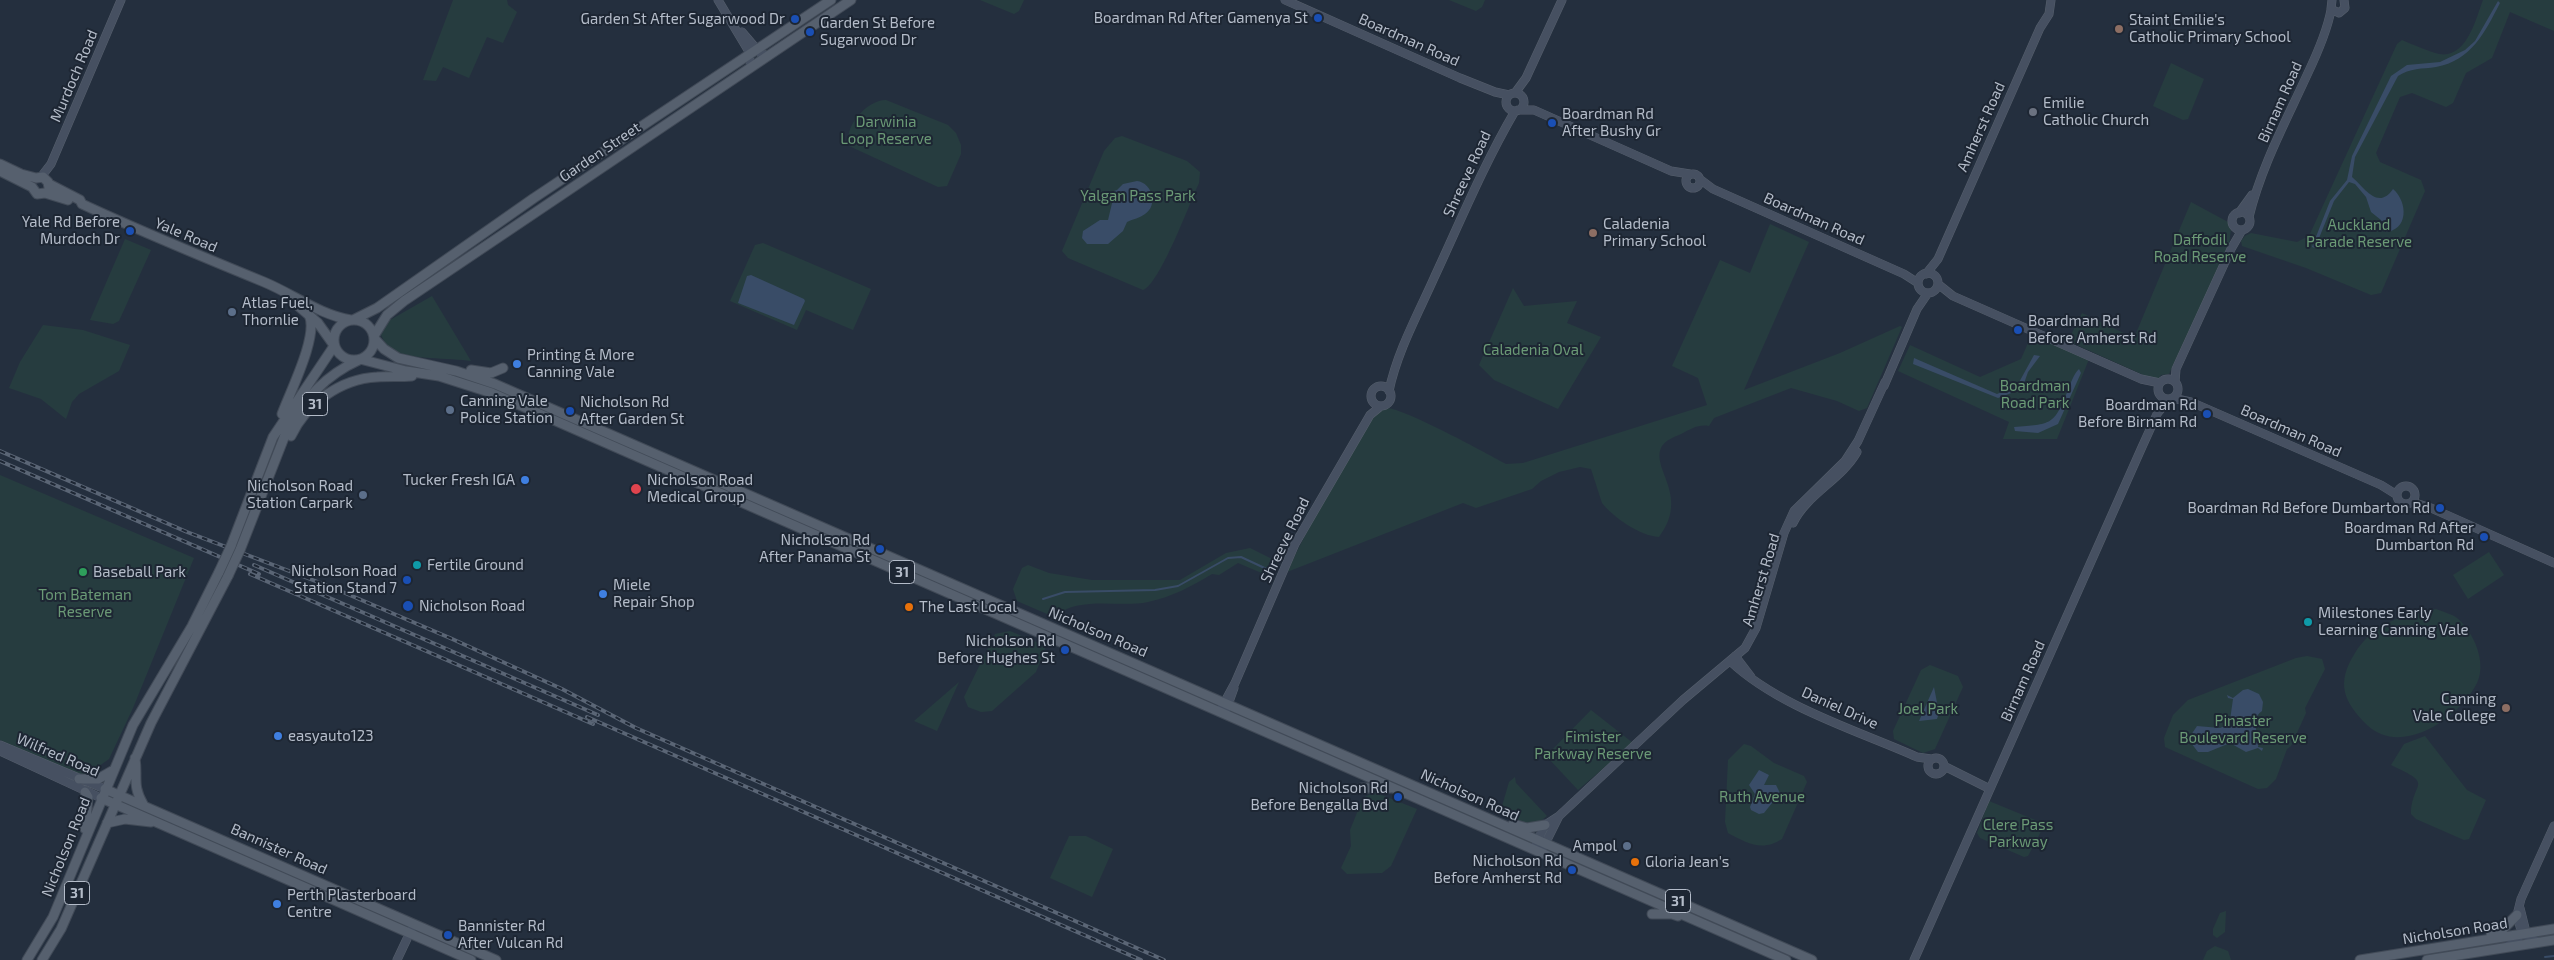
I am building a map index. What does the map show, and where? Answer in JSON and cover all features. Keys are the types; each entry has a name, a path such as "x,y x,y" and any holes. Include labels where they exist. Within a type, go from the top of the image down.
{"main road":[{"name":"Garden Street","path":"352,320 371,312 534,198 831,0"},
{"name":"Garden Street","path":"374,337 381,322 394,308 852,0"},
{"path":"648,123 681,107 686,110"},
{"name":"Yale Road","path":"0,164 44,182 80,200 82,204 279,290 333,316 352,320"},
{"path":"0,171 32,187 37,194 44,182"},
{"path":"32,187 44,182"},
{"path":"438,265 446,267 468,252 484,248"},
{"name":"Yale Road","path":"279,290 309,315 333,345"},
{"path":"273,438 304,356 313,324 309,315"},
{"name":"31","path":"352,320 366,325 374,337 371,351 360,360 344,358 333,345 339,326 352,320"},
{"name":"Nicholson Road","path":"374,337 384,349 398,358 492,393 1786,960"},
{"name":"Nicholson Road","path":"236,548 273,438 333,345"},
{"name":"Nicholson Road","path":"42,960 61,929 135,758 224,574 277,457 287,430 309,397 340,368 360,360 406,371 434,370 495,384 1812,960"},
{"path":"434,370 445,364 491,373 503,368"},
{"name":"31","path":"277,457 285,449 302,417 322,398 335,390 362,379 434,370"},
{"name":"Nicholson Road","path":"27,960 52,916 133,725 224,574"},
{"path":"1060,630 1088,647 1089,651 1086,653"},
{"path":"135,758 137,772 135,790 143,804"},
{"path":"79,779 98,779 108,775 114,769"},
{"path":"1361,788 1395,788"},
{"name":"Bannister Road","path":"105,789 496,960"},
{"path":"84,839 88,797 85,792"},
{"name":"Bannister Road","path":"101,798 471,960"},
{"path":"1475,812 1486,813 1527,828 1545,825"},
{"path":"107,823 125,819 145,823 155,822"},
{"path":"2440,947 2454,940 2498,935 2518,912"},
{"path":"1652,914 1672,914 1693,924 1703,923"},
{"name":"Nicholson Road","path":"2360,960 2554,929"},
{"name":"Nicholson Road","path":"2427,960 2554,940"},
{"path":"1798,954 1806,954 1820,960"}],"street":[{"name":"Murdoch Road","path":"44,182 121,0"},
{"path":"718,0 753,52 768,56"},
{"path":"723,0 753,52 751,67"},
{"name":"Boardman Road","path":"1285,0 1671,171 1691,188 1700,183"},
{"name":"Shreeve Road","path":"1223,712 1295,544 1370,416 1390,401 1389,391 1392,376 1427,294 1562,0"},
{"path":"2332,0 2335,11"},
{"name":"Birnam Road","path":"1914,960 2157,414 2161,387 2176,369 2231,249 2242,230 2250,225 2249,217 2255,191 2329,23 2335,11 2345,8 2344,0"},
{"name":"Amherst Road","path":"1925,274 1938,258 2052,2"},
{"name":"Boardman Road","path":"1671,171 1696,174 1700,183 1904,274 1919,286 1934,287 2161,387 2170,399 2191,402 2399,492"},
{"path":"1686,183 1690,174"},
{"name":"Birnam Road","path":"2231,249 2234,226 2233,218 2255,191"},
{"path":"2238,213 2249,217"},
{"path":"2234,226 2242,230"},
{"name":"Amherst Road","path":"1537,851 1545,825 1559,816 1624,757 1651,737 1734,660 1744,648 1756,628 1784,533 1794,511 1846,461 1858,441 1917,309 1934,287 1938,258"},
{"name":"Boardman Road","path":"1904,274 1925,274 1934,287"},
{"path":"1919,286 1925,274"},
{"name":"Amherst Road","path":"1917,309 1919,286"},
{"name":"Birnam Road","path":"2175,382 2176,369"},
{"name":"Shreeve Road","path":"1370,416 1372,391 1392,376"},
{"name":"Boardman Road","path":"2161,387 2175,382 2178,390 2191,402"},
{"path":"1381,386 1389,391"},
{"path":"2170,399 2178,390"},
{"name":"Birnam Road","path":"2157,414 2170,399"},
{"path":"1372,401 1381,406"},
{"name":"Boardman Road","path":"2399,492 2409,486 2414,489 2414,498"},
{"name":"Boardman Road","path":"2399,492 2402,503 2414,498"},
{"name":"Boardman Road","path":"2414,498 2431,508 2554,563"},
{"name":"Daniel Drive","path":"1734,660 1753,681 1784,699 1917,757 1931,760 1940,758 1943,769"},
{"name":"Wilfred Road","path":"0,745 105,789"},
{"name":"Wilfred Road","path":"0,751 101,798"},
{"name":"Daniel Drive","path":"1917,757 1934,774 1943,769 1990,789"},
{"path":"1928,768 1931,760"},
{"name":"Amherst Road","path":"1541,841 1559,816"},
{"path":"2506,947 2522,934 2524,928 2518,912 2521,899 2554,826"},
{"path":"397,960 414,924"},
{"path":"2522,934 2541,942"}],"green space":[{"path":"453,0 507,0 508,5 517,12 503,43 487,37 469,78 443,67 436,81 423,80"},
{"path":"980,0 1024,0 1019,11 1014,14"},
{"path":"1449,0 1485,0 1482,7 1476,11"},
{"name":"Auckland Parade Reserve","path":"2483,0 2554,0 2554,31 2510,12 2492,58 2466,73 2453,103 2446,107 2412,93 2400,97 2376,153 2380,162 2421,180 2425,191 2381,293 2371,295 2306,268 2242,246 2241,241 2251,233 2297,242 2309,236 2397,44 2402,40 2439,54 2449,54 2457,50 2469,36"},
{"path":"2171,63 2204,79 2188,119 2183,120 2153,106"},
{"name":"Darwinia Loop Reserve","path":"886,100 948,125 956,133 961,145 961,154 947,186 938,187 849,146 849,131 858,116 878,101"},
{"name":"Yalgan Pass Park","path":"1122,136 1187,161 1200,172 1199,183 1166,259 1150,284 1143,290 1068,258 1062,251 1104,151 1115,138"},
{"name":"Daffodil Road Reserve","path":"2191,202 2228,222 2231,228 2229,246 2169,374 2161,375 2158,379 2148,377 2068,341 2082,313 2134,338"},
{"path":"1770,224 1809,242 1744,390 1840,353 1900,326 1902,327 1867,408 1859,411 1837,401 1791,388 1714,418 1709,426 1695,427 1668,440 1662,446 1659,455 1671,496 1671,508 1668,522 1659,537 1644,533 1628,525 1613,514 1602,503 1591,469 1580,467 1559,472 1541,481 1532,489 1476,508 1463,503 1287,572 1349,454 1376,415 1386,408 1395,409 1426,422 1506,464 1523,463 1707,405 1698,378 1672,366 1720,260 1750,273"},
{"path":"125,239 151,250 119,321 113,324 90,320"},
{"path":"763,243 871,289 853,330 806,310 797,330 730,301 755,245"},
{"name":"Caladenia Oval","path":"1513,288 1524,306 1577,301 1567,323 1601,337 1558,409 1494,380 1479,365"},
{"path":"432,296 471,361 408,356 399,354 387,346 381,335 390,320"},
{"path":"43,325 83,330 130,345 119,371 79,394 72,402 66,419 41,399 9,388 20,362"},
{"name":"Boardman Road Park","path":"2032,334 2089,359 2057,439 2003,439 2009,422 1898,371 1910,345 1980,377 2021,359"},
{"name":"Tom Bateman Reserve","path":"0,475 194,558 133,708 109,759 85,776 0,740"},
{"path":"1250,548 1278,562 1271,577 1238,563 1219,575 1212,574 1182,591 1148,602 1087,604 1064,610 1054,617 1017,601 1013,589 1022,568 1028,565 1049,573 1092,580 1180,580 1226,553"},
{"path":"2489,552 2504,575 2468,599 2453,575"},
{"path":"2436,609 2457,618 2469,631 2480,657 2480,675 2477,683 2458,709 2429,729 2413,735 2397,737 2381,734 2367,725 2352,708 2348,700 2344,683 2349,664 2361,644 2385,624"},
{"path":"1010,631 1046,646 1036,672 992,711 981,712 968,707 964,697 995,634"},
{"name":"Pinaster Boulevard Reserve","path":"2307,656 2322,659 2325,669 2305,708 2306,713 2291,746 2287,749 2276,779 2267,788 2258,789 2165,747 2164,738 2173,715 2188,700 2296,658"},
{"name":"Joel Park","path":"1930,665 1958,676 1963,687 1935,749 1923,753 1894,739 1893,731 1921,670"},
{"path":"959,682 937,731 914,721"},
{"name":"Fimister Parkway Reserve","path":"1591,710 1633,743 1578,790 1549,759 1548,754"},
{"path":"2425,736 2467,790 2486,800 2469,839 2464,840 2416,819 2411,814 2412,803 2418,785 2417,781 2391,765 2404,744"},
{"name":"Ruth Avenue","path":"1744,744 1751,746 1774,763 1804,776 1807,782 1782,839 1768,845 1748,843 1728,833 1725,822 1728,760"},
{"path":"1515,777 1516,783 1547,816 1536,823 1524,823 1500,813 1509,782"},
{"path":"1374,792 1417,809 1391,866 1382,873 1347,874 1341,868 1351,846 1350,830 1363,798"},
{"name":"Clere Pass Parkway","path":"1989,801 2045,824 2028,856 2024,857 1980,838 1977,833"},
{"path":"1069,836 1086,836 1113,849 1092,897 1050,878"},
{"path":"2226,911 2225,932 2217,938 2213,935 2213,929 2220,913"},
{"path":"2215,946 2228,951 2231,960 2203,960 2207,951"}],"water":[{"path":"2498,1 2500,3 2476,44 2459,59 2436,67 2412,70 2398,76 2355,157 2352,177 2366,191 2377,198 2382,198 2393,189 2398,195 2404,215 2398,227 2384,232 2381,220 2371,212 2366,197 2355,184 2349,182 2334,201 2315,248 2312,247 2330,201 2347,180 2352,156 2391,76 2407,65 2440,62 2465,50 2475,41"},
{"path":"1137,181 1147,186 1150,190 1152,201 1149,210 1141,217 1127,222 1123,231 1108,244 1087,244 1082,238 1083,231 1100,220 1108,220 1113,199 1111,192 1117,190 1123,184"},
{"path":"751,275 804,299 805,301 794,325 738,303 747,276"},
{"path":"2034,355 2040,356 2028,372 2022,389 1998,398 1913,364 1914,358 1997,394 2017,386"},
{"path":"2079,369 2081,373 2058,424 2038,433 2015,431 2014,427 2036,425 2050,421 2055,417"},
{"path":"1934,687 1939,713 1937,719 1919,721"},
{"path":"2248,689 2259,694 2263,702 2262,711 2258,715 2255,724 2259,742 2258,747 2263,748 2262,751 2258,748 2246,752 2230,743 2208,752 2198,752 2188,739 2183,740 2184,737 2189,738 2197,726 2220,728 2227,725 2230,720 2233,699 2228,698 2227,695 2233,698 2243,690"},
{"path":"1759,770 1769,775 1764,785 1776,785 1780,793 1764,813 1759,814 1751,810 1750,807 1755,794 1749,785"}],"waterway":[{"path":"1043,599 1065,592 1155,590 1178,586 1228,558 1241,557 1271,571"},
{"path":"2545,957 2554,956"}],"railway":[{"path":"0,451 187,532 331,587 450,638 562,689 636,728 1164,960"},
{"path":"0,461 259,574"},
{"path":"254,565 598,715"},
{"path":"250,574 593,724"},
{"path":"587,717 1141,960"}],"place":[{"name":"Boardman Rd After Gamenya St","path":"1318,18"},
{"name":"Garden St After Sugarwood Dr","path":"795,19"},
{"name":"Staint Emilie's Catholic Primary School","path":"2119,29"},
{"name":"Garden St Before Sugarwood Dr","path":"810,32"},
{"name":"Emilie Catholic Church","path":"2033,112"},
{"name":"Boardman Rd After Bushy Gr","path":"1552,123"},
{"name":"Yale Rd Before Murdoch Dr","path":"130,231"},
{"name":"Caladenia Primary School","path":"1593,233"},
{"name":"Atlas Fuel, Thornlie","path":"232,312"},
{"name":"Boardman Rd Before Amherst Rd","path":"2018,330"},
{"name":"Printing & More Canning Vale","path":"517,364"},
{"name":"Canning Vale Police Station","path":"450,410"},
{"name":"Nicholson Rd After Garden St","path":"570,411"},
{"name":"Boardman Rd Before Birnam Rd","path":"2207,414"},
{"name":"Tucker Fresh IGA","path":"525,480"},
{"name":"Nicholson Road Medical Group","path":"636,489"},
{"name":"Nicholson Road Station Carpark","path":"363,495"},
{"name":"Boardman Rd Before Dumbarton Rd","path":"2440,508"},
{"name":"Boardman Rd After Dumbarton Rd","path":"2484,537"},
{"name":"Nicholson Rd After Panama St","path":"880,549"},
{"name":"Fertile Ground","path":"417,565"},
{"name":"Baseball Park","path":"83,572"},
{"name":"Nicholson Road Station Stand 7","path":"407,580"},
{"name":"Miele Repair Shop","path":"603,594"},
{"name":"Nicholson Road","path":"408,606"},
{"name":"The Last Local","path":"909,607"},
{"name":"Milestones Early Learning Canning Vale","path":"2308,622"},
{"name":"Nicholson Rd Before Hughes St","path":"1065,650"},
{"name":"Canning Vale College","path":"2506,708"},
{"name":"easyauto123","path":"278,736"},
{"name":"Nicholson Rd Before Bengalla Bvd","path":"1398,797"},
{"name":"Ampol","path":"1627,846"},
{"name":"Gloria Jean's","path":"1635,862"},
{"name":"Nicholson Rd Before Amherst Rd","path":"1572,870"},
{"name":"Perth Plasterboard Centre","path":"277,904"},
{"name":"Bannister Rd After Vulcan Rd","path":"448,935"}]}
